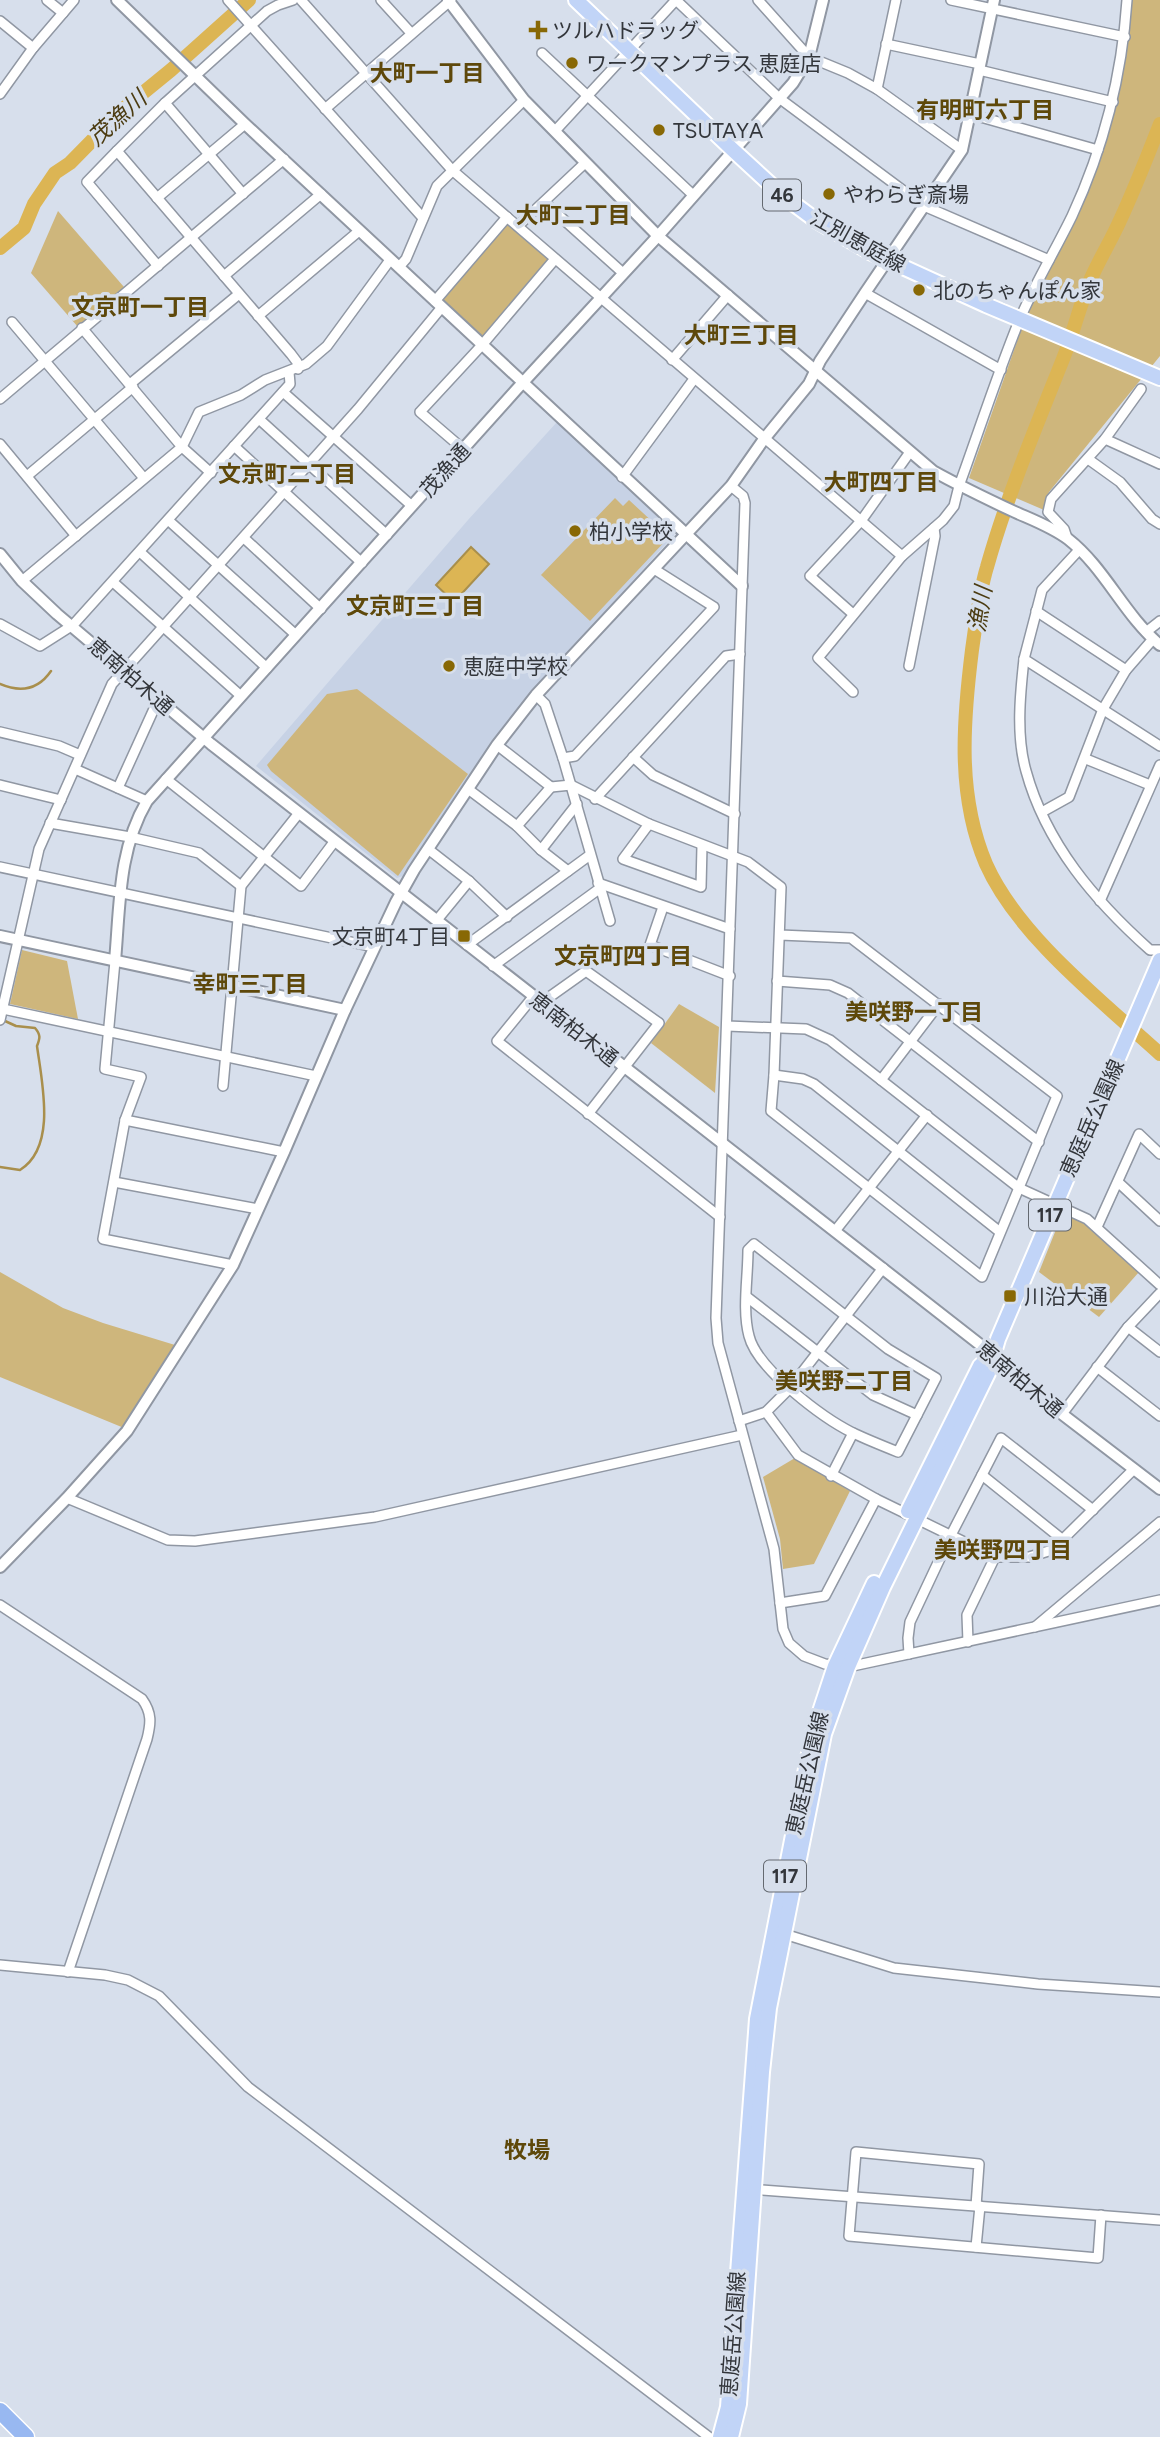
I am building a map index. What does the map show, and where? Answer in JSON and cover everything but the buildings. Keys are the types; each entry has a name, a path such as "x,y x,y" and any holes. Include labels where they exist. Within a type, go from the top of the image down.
{"highway":[{"path":"0,2411 26,2437"},
{"path":"0,2421 15,2437"}],"main road":[{"name":"江別恵庭線","path":"576,0 733,150 807,214 870,252 986,305 1160,378"},
{"name":"恵庭岳公園線","path":"731,2437 739,2404 757,2019 778,1933 813,1734 841,1666 980,1366 992,1354 1158,966"},
{"name":"恵庭岳公園線","path":"720,2437 728,2407 749,2189"}],"street":[{"path":"47,0 63,13"},
{"path":"0,94 3,82 74,0"},
{"path":"117,0 359,231 742,586"},
{"path":"158,265 87,182 165,103 191,72 248,22 293,0"},
{"path":"301,0 452,170 902,556"},
{"path":"381,0 411,33"},
{"path":"325,109 449,0 524,100 658,236 933,471 1066,538 1153,639"},
{"path":"555,131 676,0 779,98 924,206 1049,260"},
{"path":"758,0 809,57 848,73 877,89 962,150"},
{"name":"茂漁通","path":"115,961 121,893 130,837 148,801 793,83 809,57 823,0"},
{"path":"877,89 896,0"},
{"path":"951,0 993,4 1125,37"},
{"path":"853,692 818,658 902,556 954,506 1001,370 1027,321 1049,260 1073,214 1098,150 1113,102 1125,37 1127,0"},
{"path":"230,2 423,218"},
{"path":"0,1567 127,1431 233,1265 345,1010 401,892 497,745 536,695 731,486 764,439 809,384 865,293 962,150 993,4"},
{"path":"0,21 33,48"},
{"path":"886,44 1113,102"},
{"path":"542,53 693,195"},
{"path":"22,580 182,447 199,412 242,395 265,380 293,370 327,346 395,263 406,260 437,186 524,100"},
{"path":"165,103 243,194"},
{"path":"970,114 1098,150"},
{"path":"157,198 245,124"},
{"path":"0,624 40,646 73,625 290,384 297,362 117,151"},
{"path":"0,399 284,159"},
{"path":"518,226 585,163"},
{"path":"224,276 321,194"},
{"path":"544,202 623,273"},
{"path":"0,1020 39,849 112,684 334,437 507,217"},
{"path":"258,316 359,231"},
{"path":"463,449 420,412 482,345 555,259"},
{"path":"865,293 1001,370"},
{"path":"27,476 239,294"},
{"path":"672,360 728,295"},
{"path":"12,322 143,477"},
{"path":"82,328 182,447 211,473"},
{"path":"622,477 694,379"},
{"path":"1066,538 1063,529 1048,512 1051,499 1105,439 1141,389"},
{"path":"283,392 412,506"},
{"path":"258,419 387,535"},
{"path":"1105,439 1160,464"},
{"path":"0,444 76,536"},
{"path":"234,446 362,562"},
{"path":"853,614 810,576 861,521 910,452"},
{"path":"1088,459 1120,482 1152,519 1160,524"},
{"path":"731,486 743,496 745,503 716,1318 718,1343 774,1549 783,1629 789,1643 804,1656 841,1666 968,1642 1160,1600"},
{"path":"168,520 296,635"},
{"path":"909,666 935,537 934,528"},
{"path":"244,538 321,609"},
{"path":"1079,550 1042,590 1024,659 1020,698 1026,770 1062,854 1118,922 1150,950 1160,950"},
{"path":"140,552 267,668"},
{"name":"恵南柏木通","path":"0,554 22,580 204,738 624,1069 723,1142 992,1354 1062,1414 1160,1489"},
{"path":"563,758 575,757 714,607 654,569"},
{"path":"113,582 241,696"},
{"path":"1036,611 1126,670"},
{"path":"1042,812 1069,797 1086,759 1103,709 1126,670 1153,639 1160,621"},
{"path":"595,799 726,656 740,654"},
{"path":"1024,659 1160,746"},
{"path":"536,695 545,704 563,758 610,921"},
{"path":"118,788 158,700"},
{"path":"0,732 59,746 80,755"},
{"path":"497,745 551,787"},
{"path":"633,757 653,775 735,814"},
{"path":"1086,759 1150,785"},
{"path":"1100,901 1160,765"},
{"path":"75,769 148,801"},
{"path":"166,779 301,886 334,842"},
{"path":"0,785 61,800"},
{"path":"517,826 551,787 571,785 649,824 748,862 781,887 771,1111 982,1278 1057,1096 851,938 780,935"},
{"path":"468,789 517,826 541,850 568,871"},
{"path":"541,850 577,804"},
{"path":"223,1086 241,886 299,813"},
{"path":"50,823 199,853 241,886"},
{"path":"649,824 623,859 701,887 702,845"},
{"path":"428,849 469,881 507,917"},
{"path":"467,945 590,855"},
{"path":"0,867 374,947"},
{"path":"437,920 469,881"},
{"path":"598,886 730,929"},
{"path":"493,967 598,886"},
{"path":"663,907 650,944 730,976"},
{"path":"0,936 345,1010"},
{"path":"115,961 105,1069 141,1077 125,1120 103,1239 233,1265"},
{"path":"588,1114 659,1023 586,971 537,1000 496,1041 588,1114 720,1217"},
{"path":"777,981 830,985 848,993 1039,1142"},
{"path":"881,1080 939,1004"},
{"path":"3,1009 316,1076"},
{"path":"727,1026 806,1029 820,1034 1020,1188 1087,1219 1160,1285"},
{"path":"774,1075 803,1079 814,1084 1000,1232"},
{"path":"835,1231 927,1115"},
{"path":"125,1120 284,1152"},
{"path":"1097,1227 1139,1134 1160,1154"},
{"path":"114,1182 258,1209"},
{"path":"1118,1182 1160,1221"},
{"path":"754,1244 888,1349 936,1378 898,1452 853,1433 827,1417 762,1363 749,1338 746,1322 747,1297 748,1250 754,1244"},
{"path":"739,1421 766,1412 790,1388 883,1268"},
{"path":"1062,1414 1128,1327 1160,1293"},
{"path":"747,1297 873,1395 917,1415"},
{"path":"1128,1327 1160,1352"},
{"path":"1097,1367 1160,1416"},
{"path":"766,1412 798,1455 831,1476 995,1556 1017,1558 1040,1555 1052,1550 1134,1469"},
{"path":"831,1476 853,1433"},
{"path":"67,1498 168,1540 195,1541 376,1517 742,1435"},
{"path":"909,1654 910,1622 1001,1438 1093,1510"},
{"path":"982,1475 1063,1540"},
{"path":"780,1604 825,1596 876,1499"},
{"path":"1034,1628 1160,1522"},
{"path":"968,1642 967,1615 995,1556"},
{"path":"0,1605 142,1699 149,1710 151,1723 148,1739 68,1972"},
{"path":"778,1933 894,1968 1038,1984 1160,1992"},
{"path":"0,1965 128,1980 159,1996 248,2087 709,2437"},
{"path":"976,2247 979,2164 856,2152 849,2236 1098,2258 1101,2215"},
{"path":"749,2189 1160,2220"}],"shaded area":[{"path":"1132,0 1160,0 1160,356 1049,492 1044,510 969,478 1028,310 1101,150 1118,98 1129,37"},
{"path":"58,211 124,287 78,327 31,273"},
{"path":"507,224 550,261 482,338 441,300"},
{"name":"恵庭中学校","path":"557,422 670,527 674,535 526,699 403,876 397,878 256,766 468,520"},
{"path":"615,498 623,506 629,500 669,537 590,621 541,575"},
{"path":"471,547 489,564 454,602 436,585"},
{"path":"357,689 468,774 398,876 267,765 327,694"},
{"path":"22,950 67,961 78,1019 10,1004"},
{"path":"679,1004 719,1027 715,1093 651,1043"},
{"path":"1063,1212 1077,1215 1139,1272 1099,1317 1039,1272"},
{"path":"0,1272 63,1308 175,1345 124,1428 0,1377"},
{"path":"795,1458 850,1491 814,1564 783,1569 780,1539 763,1477"}],"waterway":[{"name":"茂漁川","path":"0,248 24,228 34,204 55,173 70,163 122,110 249,0"},
{"name":"漁川","path":"1160,124 1127,205 1089,283 1067,350 1022,462 995,540 978,608 965,731 966,785 970,812 986,864 1000,891 1019,917 1063,966 1160,1054"},
{"path":"0,684 28,688 41,682 51,671"},
{"path":"0,1167 20,1170 32,1160 39,1146 44,1113 38,1033 35,1028 16,1026 5,1021"}],"place":[{"name":"ツルハドラッグ","path":"538,30"},
{"name":"ワークマンプラス 恵庭店","path":"572,63"},
{"name":"TSUTAYA","path":"659,130"},
{"name":"やわらぎ斎場","path":"829,194"},
{"name":"北のちゃんぽん家","path":"919,290"},
{"name":"柏小学校","path":"575,531"},
{"name":"恵庭中学校","path":"449,666"},
{"name":"文京町4丁目","path":"464,936"},
{"name":"川沿大通","path":"1010,1296"}],"district":[{"name":"大町一丁目","path":"427,73"},
{"name":"有明町六丁目","path":"985,110"},
{"name":"大町二丁目","path":"573,215"},
{"name":"文京町一丁目","path":"140,307"},
{"name":"大町三丁目","path":"741,335"},
{"name":"文京町二丁目","path":"287,474"},
{"name":"大町四丁目","path":"881,482"},
{"name":"文京町三丁目","path":"415,606"},
{"name":"文京町四丁目","path":"623,956"},
{"name":"幸町三丁目","path":"250,984"},
{"name":"美咲野一丁目","path":"914,1012"},
{"name":"美咲野二丁目","path":"844,1381"},
{"name":"美咲野四丁目","path":"1003,1550"},
{"name":"牧場","path":"527,2150"}]}
